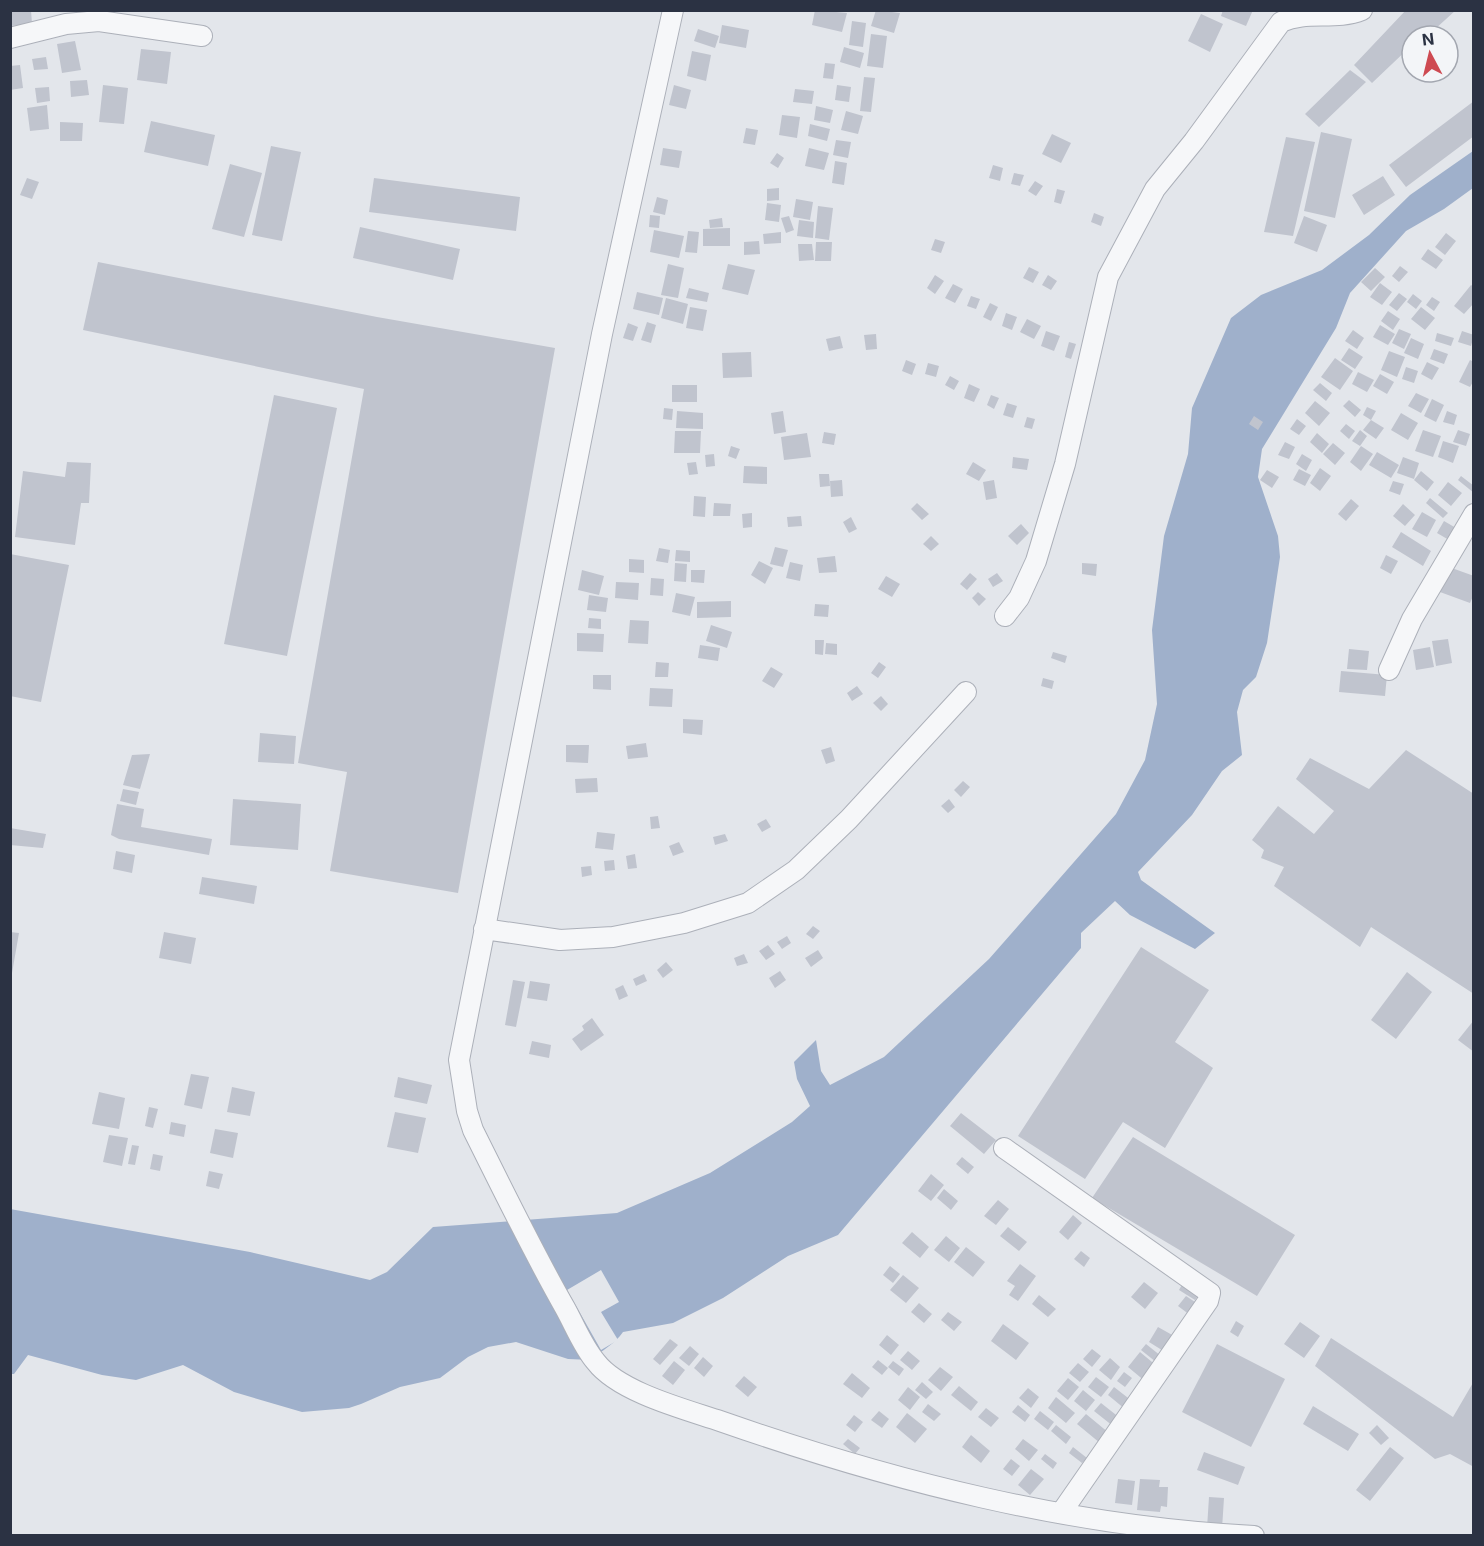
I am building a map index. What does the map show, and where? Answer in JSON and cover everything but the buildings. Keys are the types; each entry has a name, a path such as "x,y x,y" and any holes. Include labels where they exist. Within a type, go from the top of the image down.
{"street":[{"path":"673,10 602,334 459,1060 467,1112 473,1130 532,1250 596,1362 619,1381 650,1395 824,1457 995,1501 1098,1520 1254,1536"},
{"path":"1005,615 1019,598 1036,561 1065,464 1108,278 1155,189 1194,141 1281,22 1305,15 1335,17 1362,10"},
{"path":"10,38 66,24 99,21 202,36"},
{"path":"1389,670 1412,620 1473,514"},
{"path":"484,929 560,940 613,937 684,923 748,903 796,870 849,819 966,692"},
{"path":"1004,1148 1210,1293 1208,1301 1137,1407 1061,1513"}],"water":[{"path":"1473,151 1473,188 1444,209 1406,231 1350,293 1336,328 1262,449 1258,477 1278,536 1280,557 1267,643 1256,677 1243,690 1237,712 1242,755 1222,771 1192,815 1138,872 1141,880 1215,933 1195,949 1130,915 1115,901 1081,933 1081,948 838,1235 788,1256 723,1298 673,1323 623,1332 591,1360 568,1359 516,1342 488,1347 468,1357 440,1378 400,1387 349,1408 302,1412 234,1392 183,1365 136,1380 102,1375 28,1355 14,1374 11,1374 10,1209 250,1252 370,1280 387,1272 433,1227 617,1213 710,1173 792,1122 810,1106 797,1079 794,1062 816,1040 821,1071 830,1085 884,1057 989,959 1116,814 1145,760 1157,704 1152,630 1164,536 1188,454 1192,408 1231,318 1261,295 1322,270 1369,235 1410,195"}],"pier":[{"path":"601,1270 619,1302 601,1312 618,1340 601,1350 567,1290"}]}
